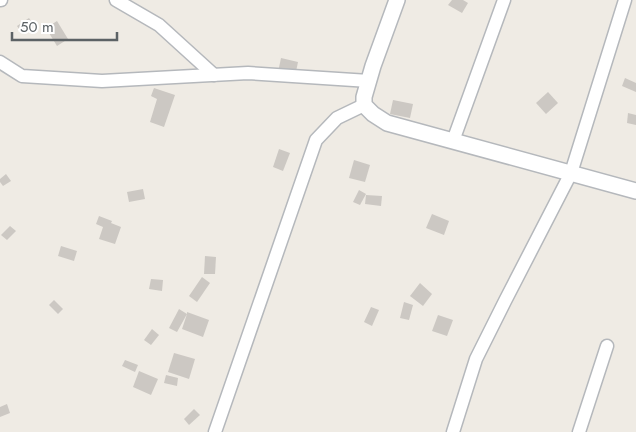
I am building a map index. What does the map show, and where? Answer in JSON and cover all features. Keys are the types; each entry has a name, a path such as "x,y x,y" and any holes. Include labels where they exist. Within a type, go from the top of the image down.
{"street":[{"path":"116,0 159,25 214,75"},
{"path":"397,0 364,97 364,105 373,114 387,123 636,191"},
{"path":"453,141 504,0"},
{"path":"453,432 476,359 571,173 625,0"},
{"path":"630,0 636,2"},
{"path":"0,62 22,76 102,82 248,73 369,81"},
{"path":"215,432 316,140 337,118 364,105"},
{"path":"579,432 607,346"}],"building":[{"path":"452,0 463,0 468,3 462,13 448,5"},
{"path":"29,18 34,25 22,33 17,26"},
{"path":"57,21 68,39 57,46 46,28"},
{"path":"281,58 298,62 294,81 277,77"},
{"path":"625,78 636,83 636,92 622,86"},
{"path":"154,88 175,95 164,127 150,122 157,99 151,96"},
{"path":"548,92 558,103 546,114 536,103"},
{"path":"393,100 413,104 410,118 390,114"},
{"path":"628,113 636,115 636,125 627,123"},
{"path":"279,149 290,153 283,171 273,167"},
{"path":"354,160 370,165 365,182 349,178"},
{"path":"6,174 11,181 3,186 0,179"},
{"path":"143,189 145,199 129,202 127,192"},
{"path":"359,190 366,194 360,205 353,202"},
{"path":"366,195 382,196 381,206 365,204"},
{"path":"432,214 449,221 444,235 426,228"},
{"path":"99,216 121,227 115,244 99,239 103,227 96,224"},
{"path":"10,226 16,231 7,240 1,235"},
{"path":"61,246 77,251 74,261 58,256"},
{"path":"205,256 216,257 215,274 204,274"},
{"path":"202,277 210,283 197,302 189,296"},
{"path":"151,279 163,280 162,291 149,289"},
{"path":"420,283 432,294 423,306 410,296"},
{"path":"54,300 63,309 58,314 49,305"},
{"path":"404,302 413,305 409,320 400,318"},
{"path":"371,307 379,310 372,326 364,322"},
{"path":"179,309 187,314 177,332 169,328"},
{"path":"187,312 209,320 203,337 182,329"},
{"path":"438,315 453,320 447,336 432,331"},
{"path":"152,329 159,335 151,345 144,340"},
{"path":"174,353 195,359 189,379 168,372"},
{"path":"125,360 138,365 135,372 122,366"},
{"path":"139,371 158,379 151,395 133,387"},
{"path":"166,375 178,378 177,386 164,383"},
{"path":"7,404 10,413 0,417 0,407"},
{"path":"194,409 200,415 189,425 184,419"}]}
